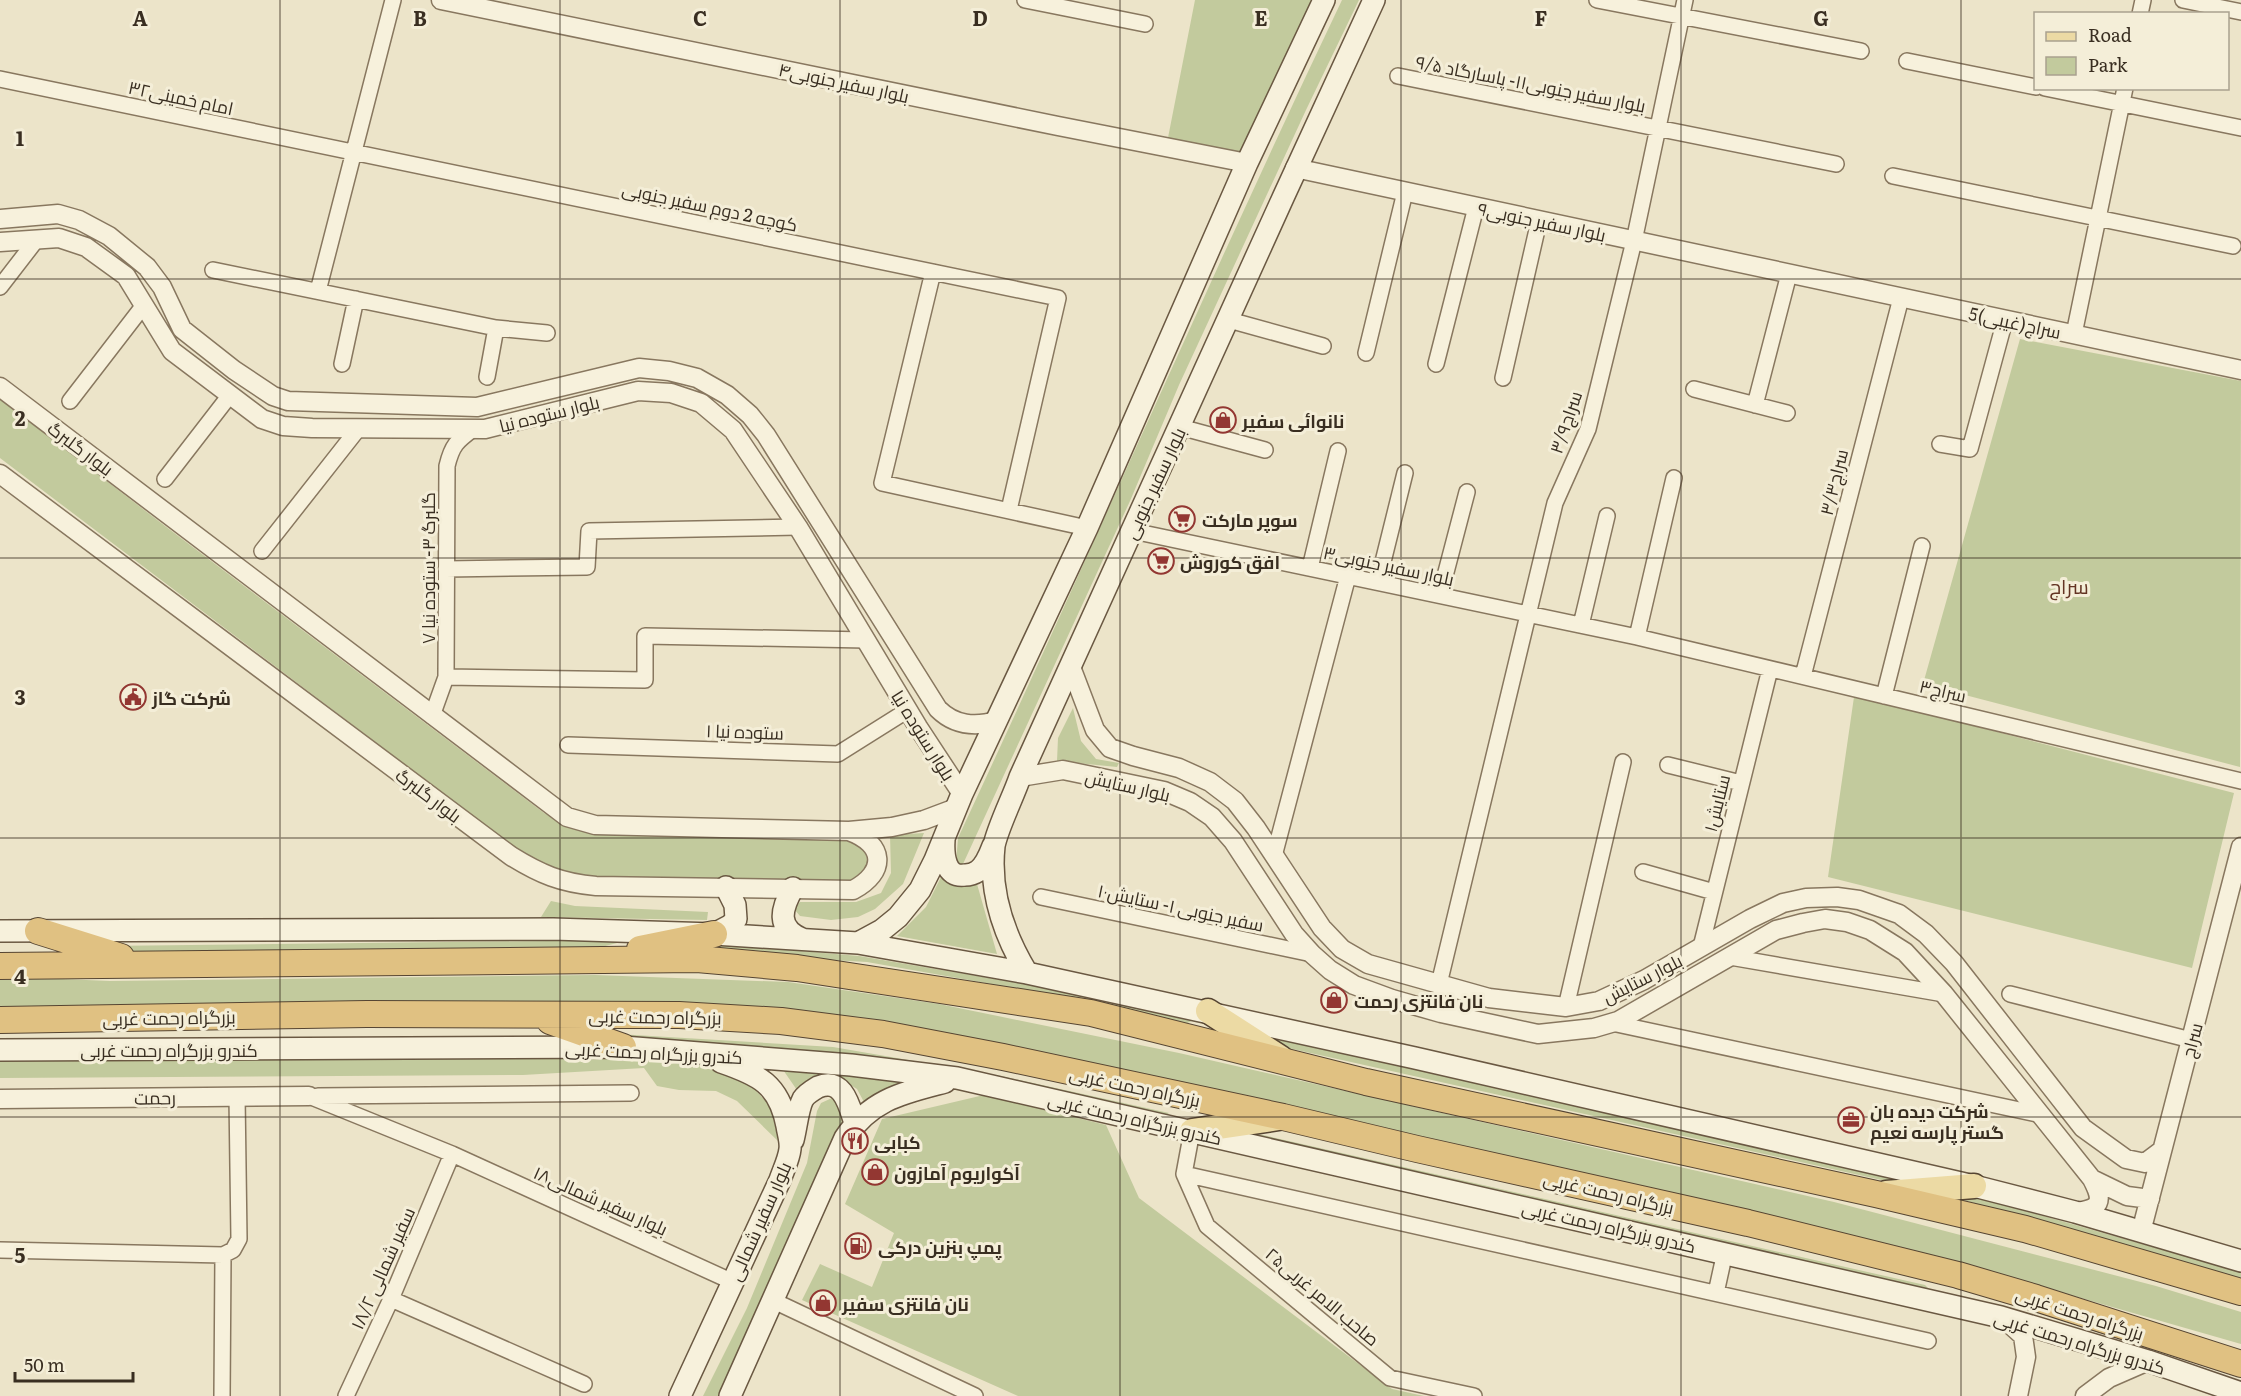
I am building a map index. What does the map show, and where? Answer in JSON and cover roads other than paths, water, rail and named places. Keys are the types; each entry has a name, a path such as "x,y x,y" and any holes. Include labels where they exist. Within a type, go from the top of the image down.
{"highway":[{"path":"38,931 141,963"},
{"path":"577,962 714,934"},
{"path":"0,966 697,959 796,968 1091,1013 1366,1082 2025,1229 2241,1292"},
{"name":"بزرگراه رحمت غربی","path":"0,1020 367,1014 679,1015 781,1021 850,1030 1003,1057 1283,1117 1748,1223 1958,1275 2241,1364"},
{"path":"530,1014 623,1047"}],"main road":[{"path":"858,943 882,930 912,902 935,860 959,801 1087,528 1247,163 1324,0"},
{"name":"بلوار سفیر جنوبی","path":"1027,973 1013,949 1000,916 994,868 994,844 1020,777 1374,0"},
{"path":"944,837 945,863 951,872 958,876 978,871 987,861 994,844"},
{"path":"714,934 731,925 736,919 735,905 726,887"},
{"path":"793,888 784,904 783,913 786,927 792,935 802,939"},
{"path":"0,932 553,929 714,934 858,943 1027,973 1208,1011 1974,1186 2075,1212 2241,1261"},
{"path":"1208,1011 1288,1063"},
{"name":"کندرو بزرگراه رحمت غربی","path":"0,1050 623,1047 851,1065 957,1078 2001,1317 2148,1361 2241,1393"},
{"name":"بلوار سفیر شمالی","path":"680,1396 780,1180 790,1148 784,1110 775,1091 759,1078 743,1070 695,1053"},
{"path":"730,1396 845,1138 855,1123 879,1103 913,1090 957,1078"},
{"path":"790,1148 803,1099 813,1090 824,1085 835,1086 844,1093 855,1123"},
{"path":"1192,1131 1283,1117"},
{"path":"1876,1194 1974,1186"}],"street":[{"path":"318,291 393,0"},
{"name":"بلوار سفیر جنوبی۴","path":"441,0 1247,163"},
{"path":"1026,0 1145,24"},
{"path":"1597,0 1861,51"},
{"name":"سراج۳/۹","path":"1439,984 1479,824 1526,613 1555,502 1588,429 1634,241 1685,0"},
{"path":"2183,0 2241,12"},
{"path":"1907,61 2034,87"},
{"name":"بلوار سفیر جنوبی۱۱- پاسارگاد ۹/۵","path":"1398,76 1836,164"},
{"name":"امام خمینی۳۲","path":"0,79 354,154"},
{"path":"2055,90 2241,128"},
{"path":"2074,334 2125,90"},
{"name":"کوچه 2 دوم سفیر جنوبی","path":"354,154 1058,298 1009,510"},
{"name":"بلوار سفیر جنوبی۹","path":"1296,168 1789,274"},
{"path":"1893,176 2233,246"},
{"path":"1366,353 1406,192"},
{"path":"1436,364 1476,207"},
{"name":"بلوار ستوده نیا","path":"0,219 58,214 79,220 109,236 147,267 162,286 182,328 234,370 273,396 288,401 477,407 639,368 669,370 697,378 727,395 750,414 766,435 938,709 946,716 969,724 982,725 997,721"},
{"path":"1503,378 1539,220"},
{"name":"بلوار ستوده نیا","path":"0,242 59,238 86,247 126,276 172,351 262,419 283,426 358,429 485,429 638,391 671,393 700,403 733,430 798,527 867,640 959,801"},
{"path":"0,287 37,239"},
{"path":"213,270 496,328 547,333"},
{"path":"933,272 882,483 1087,528"},
{"path":"1755,405 1789,274"},
{"name":"5سراج(غیبی)","path":"1789,274 2241,370"},
{"name":"سراج۳/۳","path":"1803,676 1901,298"},
{"path":"342,364 356,299"},
{"path":"70,401 144,305"},
{"path":"1229,320 1323,346"},
{"path":"1940,444 1970,449 2005,320"},
{"path":"487,377 496,328"},
{"name":"بلوار گلبرگ","path":"0,387 567,817 595,825 849,831 892,827 924,820 959,801"},
{"path":"1694,389 1786,413"},
{"path":"165,479 230,395"},
{"path":"1180,427 1265,450"},
{"path":"262,551 358,429"},
{"name":"گلبرگ ۳- ستوده نیا ۷","path":"432,716 446,677 447,466 456,441 473,429"},
{"path":"1310,568 1338,451"},
{"path":"1378,582 1405,473"},
{"name":"بلوار گلبرگ","path":"0,474 511,856 539,873 566,882 585,885 853,890 866,883 878,865 876,853 869,842 849,831"},
{"path":"1637,637 1674,478"},
{"path":"1440,595 1467,492"},
{"path":"1581,625 1607,516"},
{"path":"446,568 587,567 589,531 798,527"},
{"name":"بلوار سفیر جنوبی۳","path":"1133,531 1637,637"},
{"path":"1884,696 1922,546"},
{"path":"1274,856 1347,576"},
{"path":"446,677 645,680 645,636 867,640"},
{"name":"سراج۳","path":"1637,637 2241,782"},
{"name":"بلوار ستایش","path":"1071,667 1095,730 1110,748 1179,768 1209,783 1235,801 1322,928 1342,949 1368,964 1489,998 1566,1007 1599,1000 1644,980 1783,903 1806,898 1837,897 1859,900 1899,914 1926,934 1954,963 2083,1128 2126,1160 2145,1163 2161,1150"},
{"name":"ستایش۱","path":"1701,947 1770,669"},
{"path":"918,727 934,728 938,722 938,709"},
{"name":"ستوده نیا ۱","path":"568,745 838,754 908,710"},
{"path":"1125,783 1121,773 1124,764 1133,756"},
{"path":"1566,1007 1623,762"},
{"path":"1668,765 1741,783"},
{"name":"بلوار ستایش","path":"1020,777 1063,770 1164,791 1190,802 1212,817 1233,841 1294,934 1330,970 1354,985 1392,999 1491,1026 1533,1034 1566,1032 1612,1023 1776,930 1825,919 1847,922 1870,930 1905,952 1944,993 2092,1179 2127,1196 2150,1199"},
{"name":"سراج","path":"2141,1232 2241,847"},
{"path":"1643,872 1714,892"},
{"name":"سفیر جنوبی ۱- ستایش۱۰","path":"1041,897 1312,954"},
{"path":"1730,957 1944,993"},
{"path":"2010,994 2191,1040"},
{"path":"1533,1034 1537,1004"},
{"path":"1612,1023 2042,1115"},
{"path":"309,1096 631,1093"},
{"path":"0,1250 223,1255 233,1250 239,1239 237,1096"},
{"name":"رحمت","path":"0,1099 309,1096"},
{"name":"بلوار سفیر شمالی۱۸","path":"309,1096 452,1154 733,1282"},
{"path":"2064,1143 2083,1128"},
{"path":"1192,1131 1184,1174 1928,1341"},
{"name":"سفیر شمالی ۱۸/۲","path":"346,1396 391,1299 452,1154"},
{"name":"صاحب الامر غربی۲۵","path":"1184,1174 1207,1226 1390,1378 1474,1396"},
{"path":"2075,1212 2091,1210 2099,1201 2098,1191 2092,1179"},
{"path":"1716,1293 1725,1252"},
{"path":"222,1396 223,1255"},
{"path":"391,1299 585,1384"},
{"path":"774,1301 975,1396"},
{"path":"2001,1317 2022,1336 2026,1357 2018,1396"},
{"path":"2085,1396 2109,1378 2148,1361"}],"place":[{"name":"نانوائی سفیر","path":"1223,420"},
{"name":"سوپر مارکت","path":"1182,519"},
{"name":"افق کوروش","path":"1161,561"},
{"name":"شرکت گاز","path":"133,697"},
{"name":"نان فانتزی رحمت","path":"1334,1000"},
{"name":"شرکت دیده بان گستر پارسه نعیم","path":"1851,1120"},
{"name":"کبابی","path":"855,1141"},
{"name":"آکواریوم آمازون","path":"875,1172"},
{"name":"پمپ بنزین درکی","path":"858,1246"},
{"name":"نان فانتزی سفیر","path":"823,1303"}],"district":[{"name":"سراج","path":"2069,585"}]}
